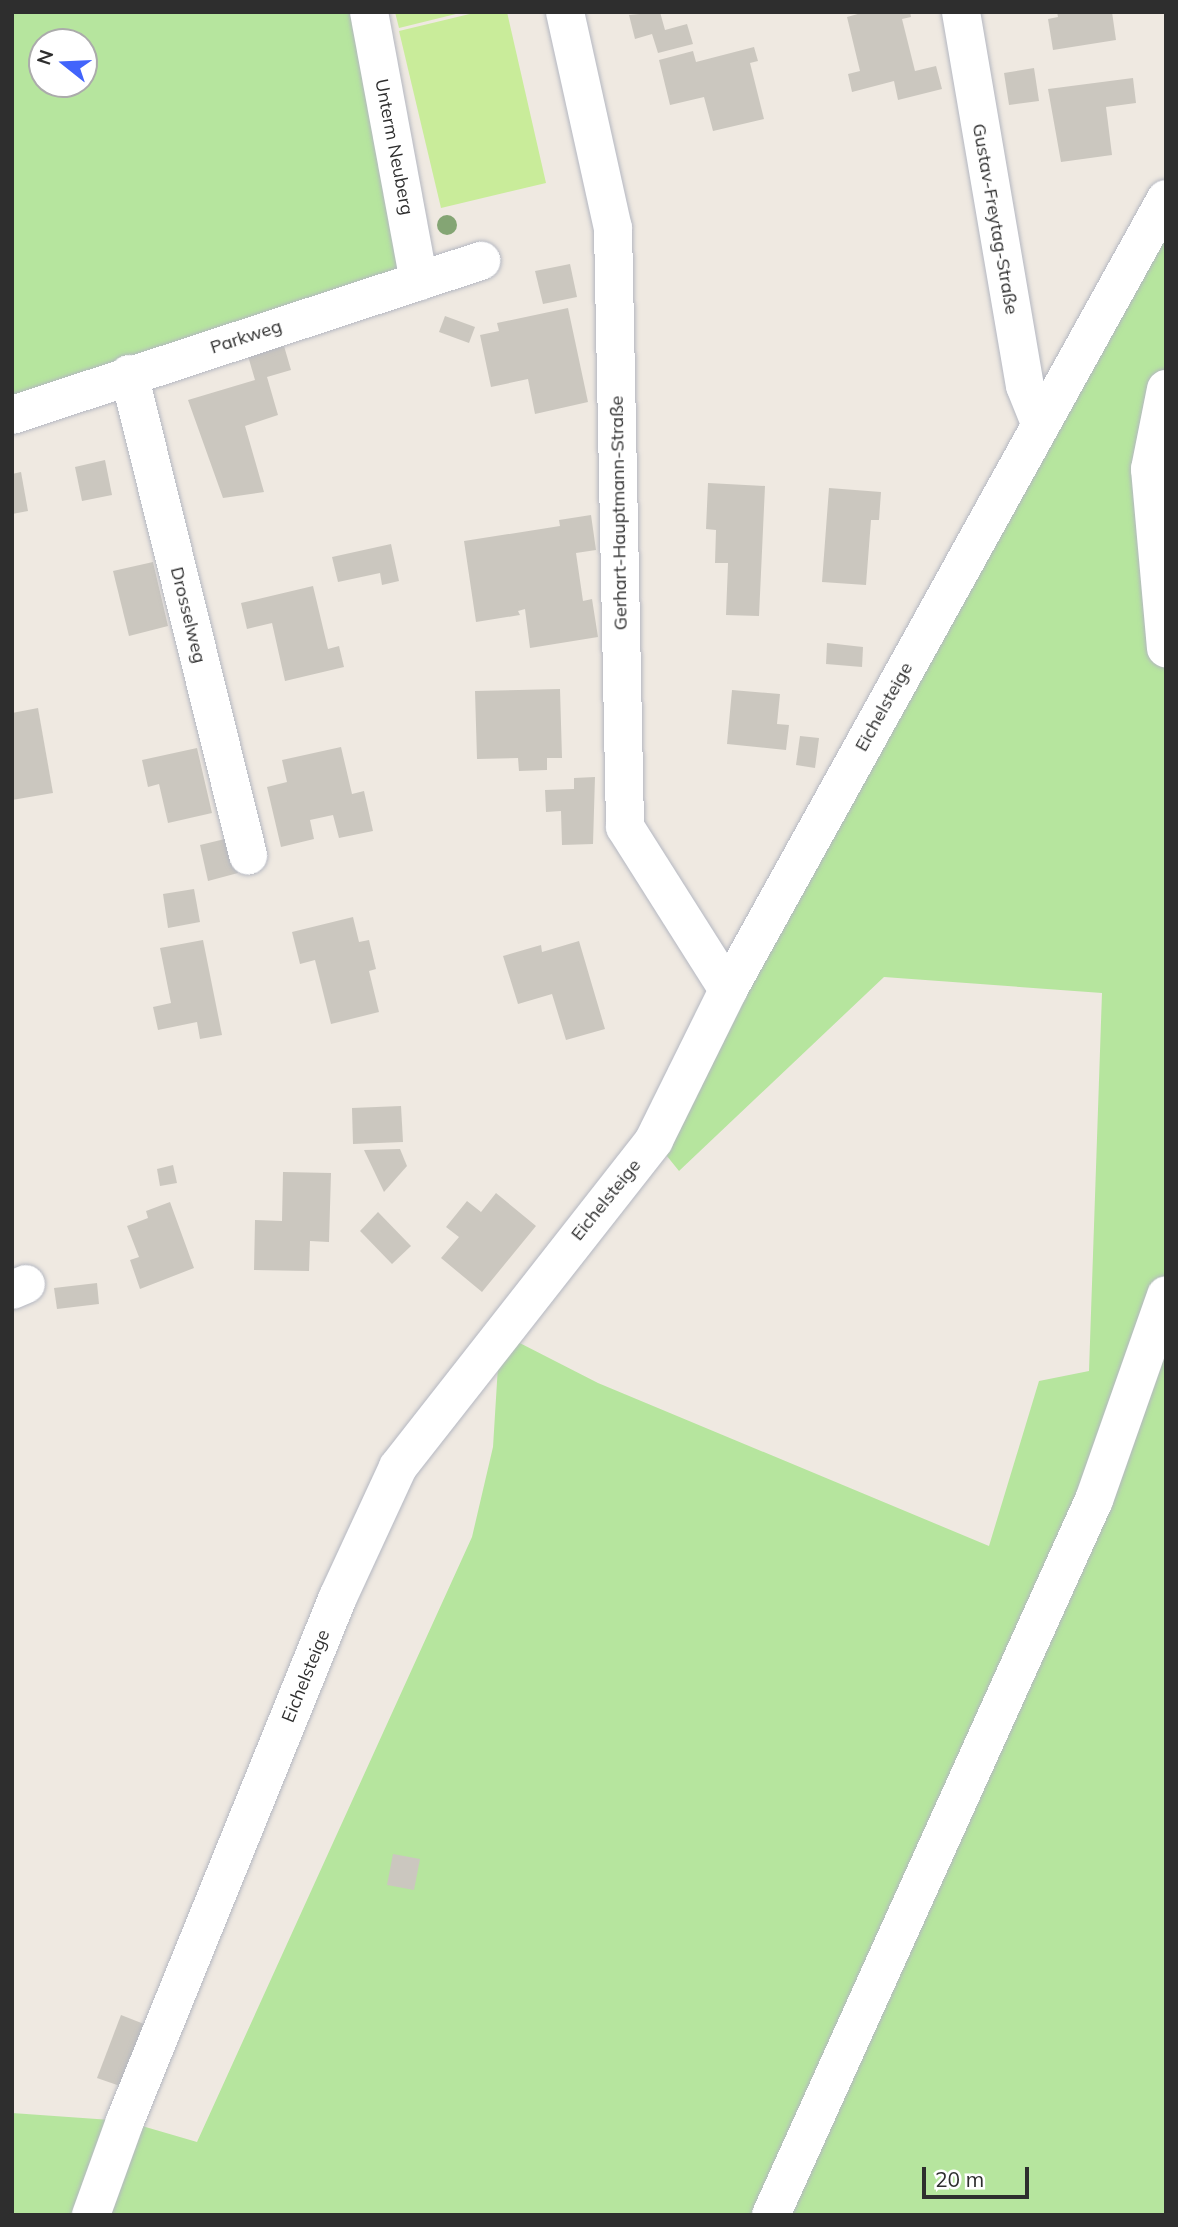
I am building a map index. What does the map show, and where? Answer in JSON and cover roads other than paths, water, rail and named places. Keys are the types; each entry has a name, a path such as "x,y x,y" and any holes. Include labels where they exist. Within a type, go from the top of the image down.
{"street":[{"name":"Unterm Neuberg","path":"369,12 419,281"},
{"name":"Gerhart-Hauptmann-Straße","path":"565,12 613,228 625,827 728,990"},
{"name":"Gustav-Freytag-Straße","path":"961,12 1025,386 1040,423"},
{"name":"Eichelsteige","path":"91,2215 125,2120 338,1597 398,1467 654,1140 728,990 1166,199"},
{"name":"Parkweg","path":"12,415 129,374 481,261"},
{"name":"Drosselweg","path":"129,374 248,856"},
{"path":"1166,389 1150,469 1166,648"},
{"path":"771,2215 1094,1500 1166,1295"}]}
